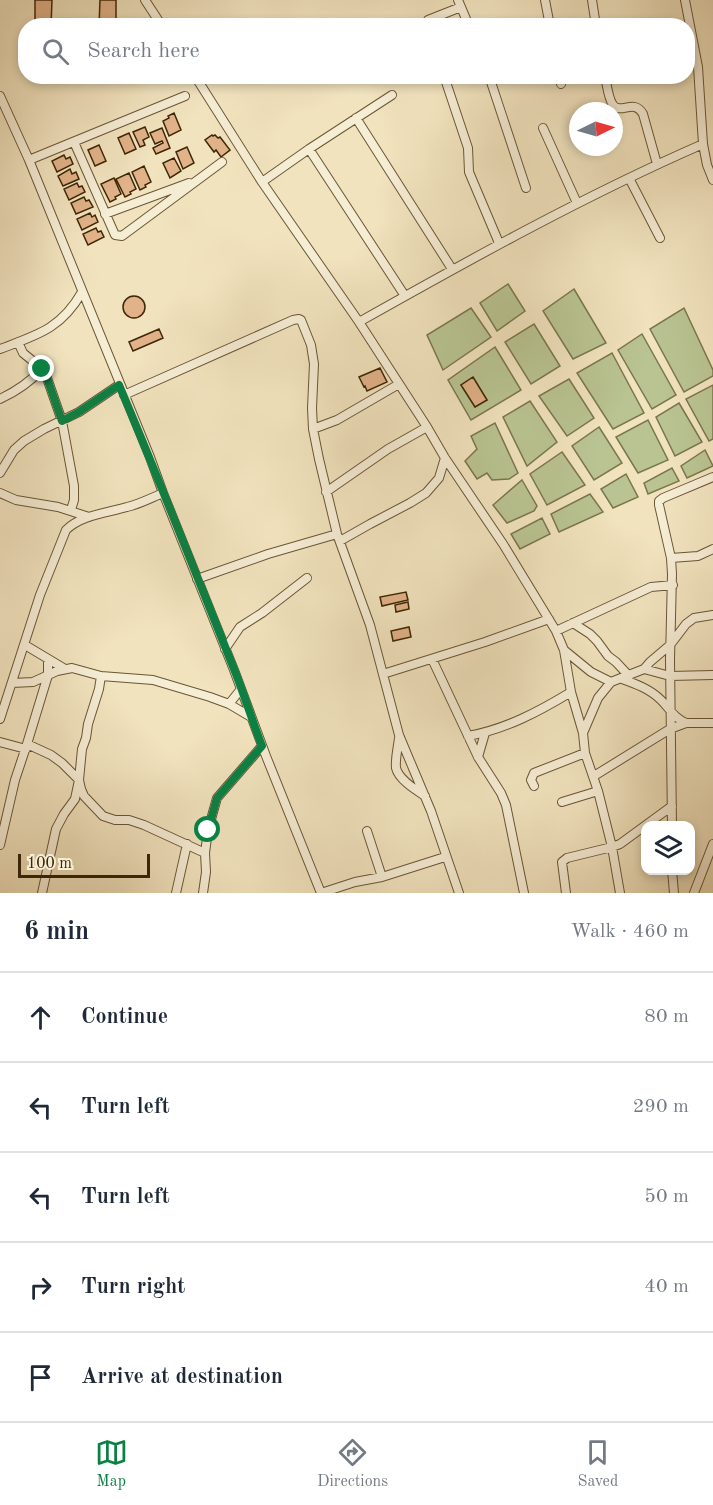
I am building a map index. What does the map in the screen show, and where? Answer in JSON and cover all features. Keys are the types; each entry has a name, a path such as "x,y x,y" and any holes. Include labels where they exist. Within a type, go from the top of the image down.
{"street":[{"path":"145,0 157,18"},
{"path":"545,0 548,18"},
{"path":"592,0 595,18"},
{"path":"685,0 688,18"},
{"path":"432,18 460,4 466,18"},
{"path":"695,52 703,144 713,180"},
{"path":"200,84 262,182 359,322 445,458 503,544 556,631 564,650 571,692 583,733 585,753 598,791 612,847 620,893"},
{"path":"447,84 468,148 469,172 499,243"},
{"path":"492,84 526,188"},
{"path":"607,84 612,104 618,108 636,106 640,109 657,164"},
{"path":"262,182 392,95"},
{"path":"0,96 29,160 150,457 321,893 445,857"},
{"path":"29,160 185,96"},
{"path":"356,118 452,269"},
{"path":"543,128 577,203"},
{"path":"74,142 115,235 122,236 222,162"},
{"path":"359,322 499,243 657,164 703,144"},
{"path":"309,149 405,296"},
{"path":"629,178 660,238"},
{"path":"105,214 198,180"},
{"path":"0,349 46,331 74,307 82,292"},
{"path":"123,395 298,319 303,324 311,345 314,364 313,429 338,538 370,625 399,735 425,796 459,893"},
{"path":"18,342 22,353 42,369 62,421 74,486 71,510"},
{"path":"0,399 26,385 42,369"},
{"path":"313,429 337,420 399,384"},
{"path":"0,473 14,450 24,441 79,412 119,385"},
{"path":"326,492 388,449 427,427"},
{"path":"197,579 268,554 338,538 370,524 426,493 439,478 445,458"},
{"path":"672,821 670,645 673,585 671,558 658,505 663,498 713,477"},
{"path":"0,492 15,500 43,503 89,517"},
{"path":"0,719 4,693 12,683 40,595 66,530 71,524 89,517 137,504 163,493"},
{"path":"671,558 698,556 713,549"},
{"path":"225,649 240,627 308,578"},
{"path":"556,631 651,587 673,585"},
{"path":"583,733 598,698 611,682 644,669 694,618 713,615"},
{"path":"383,674 549,619"},
{"path":"672,619 686,624"},
{"path":"573,623 597,641 608,656 616,662 625,677 655,694 675,717 686,723"},
{"path":"25,645 65,669"},
{"path":"564,650 591,672 611,682"},
{"path":"0,845 3,816 27,747 48,675 48,659"},
{"path":"432,659 478,757 506,805 524,893"},
{"path":"18,666 33,682"},
{"path":"12,683 33,682 57,671 72,668 101,676 153,681 210,697 229,704 251,717"},
{"path":"644,669 670,676 713,675"},
{"path":"42,893 56,829 75,799 82,749 101,676"},
{"path":"229,704 241,689"},
{"path":"468,736 485,733 521,720 571,692"},
{"path":"594,776 670,729 686,723 713,723"},
{"path":"478,757 485,733"},
{"path":"399,735 396,768 404,780 425,796"},
{"path":"0,742 27,747 51,755 79,780 84,796 103,816 115,820 129,820 206,853"},
{"path":"203,893 208,830 217,798 262,746"},
{"path":"534,786 531,780 534,773 585,753"},
{"path":"562,802 598,791"},
{"path":"566,893 562,862 567,858 620,844 672,806"},
{"path":"367,831 382,877"},
{"path":"176,893 187,844"},
{"path":"694,893 711,862 713,844"},
{"path":"673,875 675,893"}],"green space":[{"path":"508,284 525,311 497,331 480,303"},
{"path":"574,289 606,343 573,359 543,311"},
{"path":"471,308 491,337 443,370 427,335"},
{"path":"684,308 713,370 713,376 684,392 650,329"},
{"path":"534,324 560,366 531,384 505,342"},
{"path":"642,334 676,395 652,409 618,350"},
{"path":"495,347 521,390 471,420 448,380","holes":["473,378 487,400 475,407 461,385"]},
{"path":"612,353 644,413 613,429 577,373"},
{"path":"569,379 594,418 567,436 539,396"},
{"path":"713,385 713,439 709,441 686,399"},
{"path":"530,401 557,442 527,466 503,417"},
{"path":"679,403 702,442 675,456 656,417"},
{"path":"648,420 668,460 638,473 616,437"},
{"path":"495,423 518,473 509,479 492,480 487,473 477,479 465,461 477,449 471,436"},
{"path":"599,427 622,463 594,480 572,446"},
{"path":"705,450 713,466 687,478 681,466"},
{"path":"562,452 585,485 547,505 530,474"},
{"path":"672,468 679,481 648,494 644,483"},
{"path":"626,474 638,497 613,508 601,489"},
{"path":"522,480 537,506 534,511 507,523 493,505"},
{"path":"590,494 603,512 559,532 551,514"},
{"path":"542,518 550,534 520,549 511,534"}],"building":[{"path":"35,0 52,0 51,18 35,18"},
{"path":"100,0 116,0 116,18 99,18"},
{"path":"174,113 181,130 169,136 163,121"},
{"path":"145,127 149,137 143,140 145,145 140,147 133,132"},
{"path":"162,128 170,148 156,154 153,148 163,143 162,141 155,144 150,133"},
{"path":"129,133 136,149 125,154 118,138"},
{"path":"212,135 220,137 230,150 221,157 205,140"},
{"path":"99,145 106,161 95,166 88,150"},
{"path":"187,147 194,163 183,169 176,152"},
{"path":"64,155 66,159 70,157 73,164 57,172 52,161"},
{"path":"174,158 181,171 170,178 163,163"},
{"path":"144,166 151,182 140,190 132,172"},
{"path":"70,169 72,174 76,172 79,179 63,186 58,176"},
{"path":"129,173 136,189 125,197 116,179"},
{"path":"114,178 121,194 110,202 101,184"},
{"path":"77,183 85,192 69,200 64,189"},
{"path":"84,197 93,207 76,214 71,203"},
{"path":"90,213 92,217 95,215 98,222 82,230 77,219"},
{"path":"96,228 104,237 88,245 83,234"},
{"path":"130,296 138,296 145,303 145,311 138,318 130,318 123,311 123,303"},
{"path":"159,329 163,338 133,351 129,342"},
{"path":"380,368 387,382 367,391 359,377"},
{"path":"473,377 487,400 475,407 461,385"},
{"path":"406,592 408,600 382,606 380,597"},
{"path":"408,602 409,609 396,612 395,605"},
{"path":"409,627 411,637 393,641 391,631"}],"route":[{"path":"42,369 62,421 119,385 150,457 262,746 217,798 208,830"}]}
